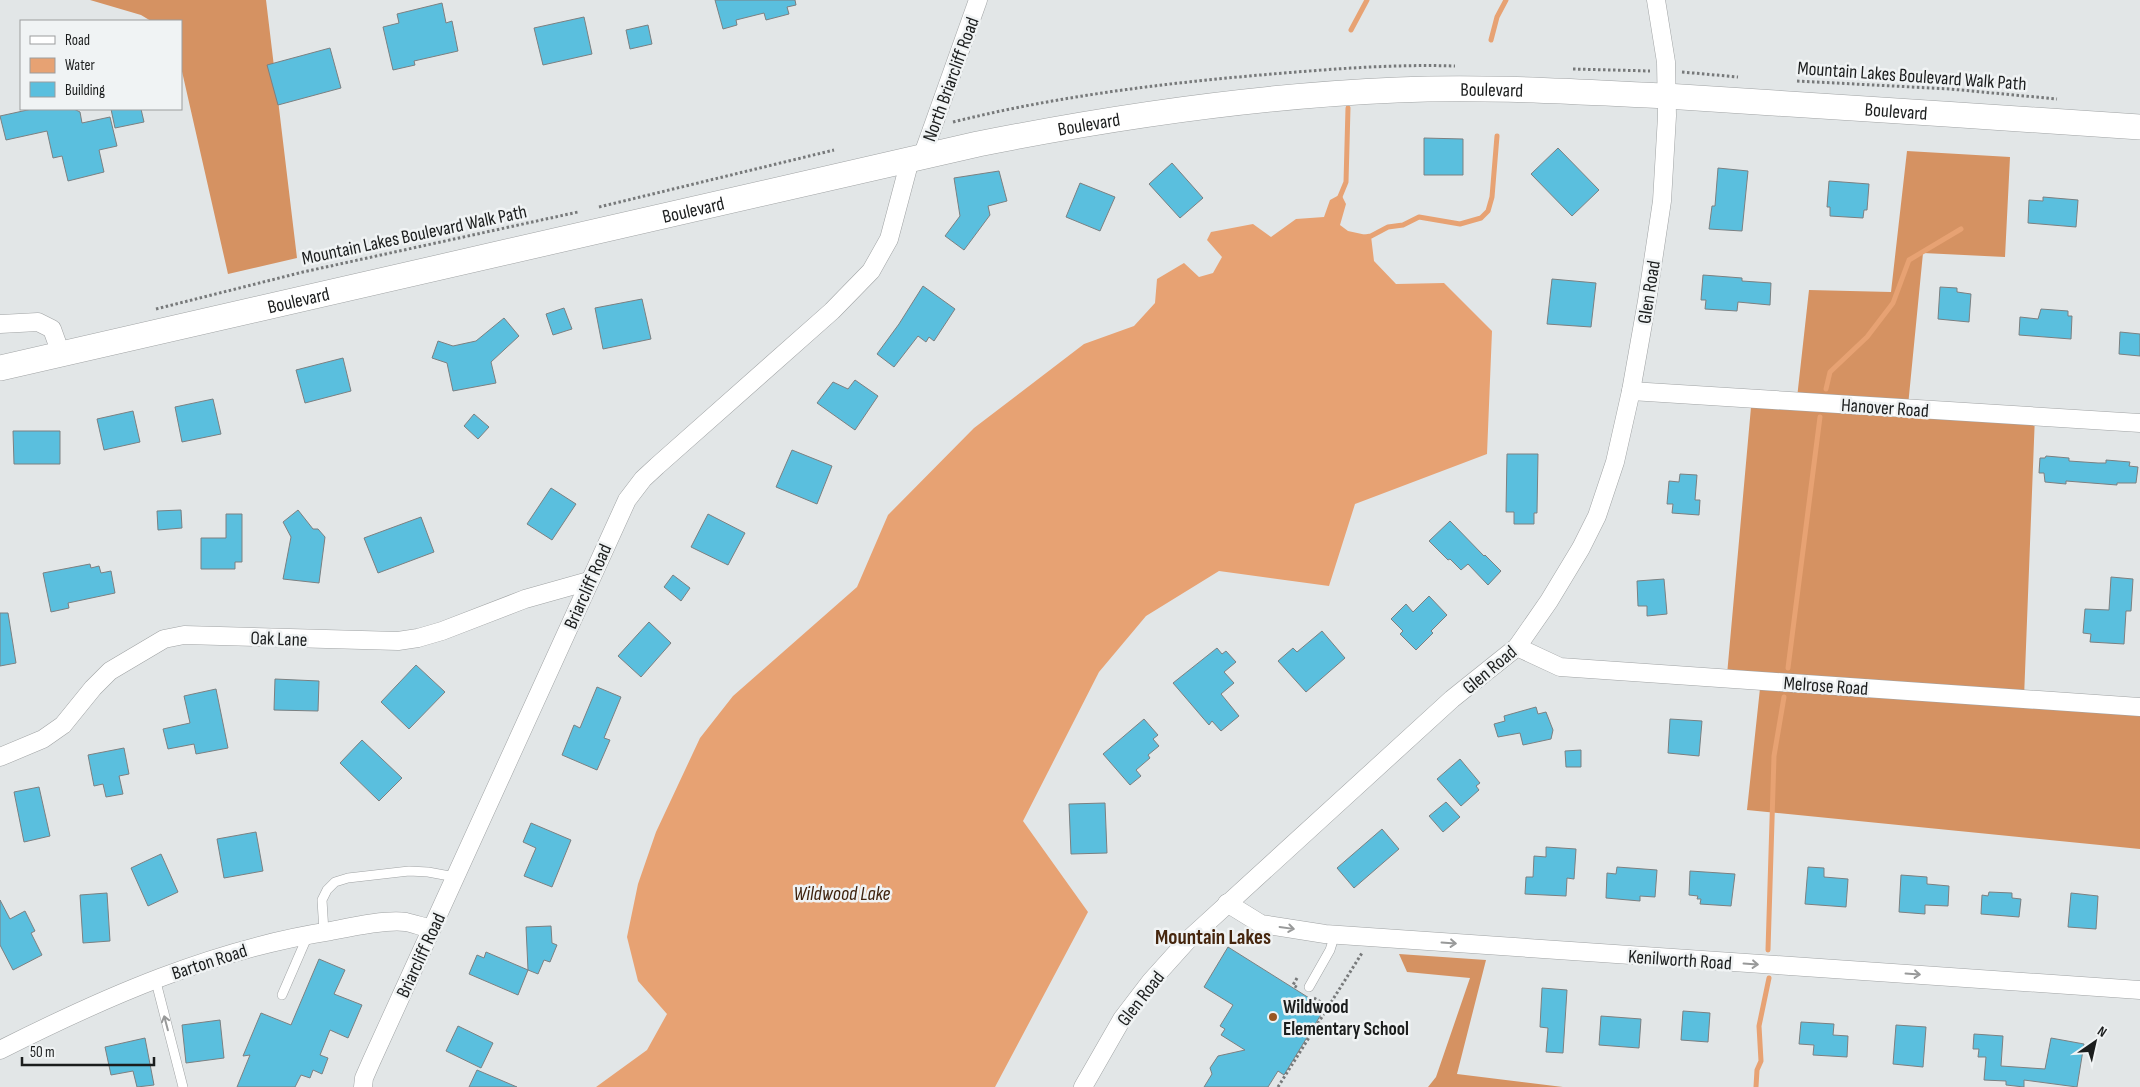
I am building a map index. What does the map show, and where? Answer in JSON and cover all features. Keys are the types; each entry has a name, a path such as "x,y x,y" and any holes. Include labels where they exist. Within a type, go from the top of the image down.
{"main road":[{"name":"Boulevard","path":"0,368 916,159 1085,123 1193,106 1289,96 1398,90 1507,88 1666,96 2140,128"}],"street":[{"name":"North Briarcliff Road","path":"916,159 978,0"},
{"name":"Glen Road","path":"1083,1087 1122,1019 1151,981 1187,941 1452,699 1517,647 1549,601 1581,548 1597,516 1615,462 1648,301 1662,201 1667,116 1666,62 1656,0"},
{"name":"Briarcliff Road","path":"363,1087 370,1062 627,500 643,479 832,311 871,271 889,239 916,159"},
{"path":"0,324 38,322 52,329 61,354"},
{"name":"Hanover Road","path":"1631,391 2140,423"},
{"name":"Oak Lane","path":"0,757 43,739 63,725 93,688 110,671 164,639 184,635 398,641 418,638 525,599 589,581"},
{"name":"Melrose Road","path":"1517,647 1560,667 2140,707"},
{"name":"Kenilworth Road","path":"1227,903 1261,924 1335,934 2140,990"},
{"name":"Barton Road","path":"0,1050 54,1023 155,978 247,948 316,933 405,922 432,929"}],"lane":[{"path":"282,995 316,933 322,900 327,890 335,882 348,878 409,871 428,872 455,878"},
{"path":"1309,987 1330,950 1335,934"},
{"path":"155,978 183,1087"}],"path":[{"path":"1682,72 1745,78"},
{"name":"Mountain Lakes Boulevard Walk Path","path":"1789,81 1950,89 2063,99"},
{"path":"598,207 834,150"},
{"name":"Mountain Lakes Boulevard Walk Path","path":"150,310 303,272 580,212"},
{"path":"1278,1087 1366,947"}],"shaded area":[{"path":"90,0 266,0 297,258 228,274 182,71 182,20 149,20 141,15"},
{"path":"1907,151 2010,157 2005,257 1923,253 1908,406 2035,415 2024,698 2140,708 2140,849 1747,810 1761,679 1727,675 1752,396 1797,398 1809,290 1891,292"},
{"path":"1399,954 1486,960 1457,1074 1563,1087 1428,1087 1436,1077 1470,978 1407,972"}],"water":[{"name":"Wildwood Lake","path":"1341,194 1346,204 1340,225 1348,231 1371,236 1374,261 1396,284 1444,283 1492,331 1487,454 1355,504 1329,586 1219,571 1146,616 1099,672 1023,821 1088,912 995,1087 596,1087 647,1050 667,1014 638,981 627,937 638,884 656,832 700,738 733,696 857,587 888,515 974,428 1084,344 1134,326 1155,303 1157,279 1184,263 1199,277 1213,273 1222,257 1207,240 1211,232 1253,224 1271,237 1296,219 1324,217 1330,200"}],"building":[{"path":"715,0 795,0 796,5 787,7 789,14 766,20 764,13 736,20 737,25 723,29"},
{"path":"442,3 446,23 452,21 458,51 414,61 415,65 393,70 383,27 399,23 397,14"},
{"path":"584,17 592,54 543,65 534,28"},
{"path":"648,25 652,44 630,49 626,30"},
{"path":"330,48 341,88 278,105 267,65"},
{"path":"27,110 76,110 80,112 82,123 110,117 117,146 99,150 104,172 68,181 62,156 53,158 47,131 6,140 0,116"},
{"path":"111,110 141,110 144,122 115,128"},
{"path":"1424,138 1463,139 1463,175 1424,175"},
{"path":"1558,148 1599,190 1572,216 1531,174"},
{"path":"1172,163 1203,198 1180,218 1149,184"},
{"path":"1718,168 1748,171 1742,231 1709,229 1712,206 1715,206"},
{"path":"999,171 1007,201 988,206 990,215 964,250 945,236 960,216 954,178"},
{"path":"1829,181 1869,184 1867,210 1864,210 1863,218 1830,216 1830,207 1827,207"},
{"path":"1080,183 1115,197 1100,231 1066,217"},
{"path":"2043,197 2078,200 2076,227 2028,223 2029,200 2043,201"},
{"path":"1703,275 1742,278 1742,281 1771,283 1770,305 1738,302 1737,311 1705,309 1706,300 1701,300"},
{"path":"1552,279 1596,283 1591,327 1547,324"},
{"path":"923,286 955,309 934,341 929,337 926,342 918,336 894,367 877,354"},
{"path":"1940,287 1957,288 1957,292 1971,294 1969,322 1938,319"},
{"path":"642,299 651,339 603,349 595,308"},
{"path":"564,308 572,329 553,335 546,314"},
{"path":"2041,309 2068,311 2068,316 2072,316 2071,339 2019,335 2020,317 2038,319"},
{"path":"504,318 519,336 491,362 496,383 453,391 447,363 432,358 438,341 453,346 476,341"},
{"path":"2120,332 2140,334 2140,356 2119,354"},
{"path":"343,358 351,391 305,403 296,370"},
{"path":"855,380 878,396 855,430 817,403 833,382 848,389"},
{"path":"213,399 221,434 182,442 175,407"},
{"path":"133,411 140,442 104,450 97,419"},
{"path":"474,414 489,427 478,439 464,426"},
{"path":"13,431 60,431 60,464 14,464"},
{"path":"792,450 832,466 817,504 776,487"},
{"path":"1507,454 1538,454 1537,513 1534,513 1534,524 1514,524 1514,512 1506,512"},
{"path":"2046,456 2069,458 2069,461 2106,463 2106,460 2130,462 2129,466 2138,467 2136,483 2117,483 2117,485 2066,481 2066,484 2045,482 2044,473 2039,473 2040,458 2045,458"},
{"path":"1680,474 1697,475 1695,500 1700,500 1699,515 1672,513 1673,504 1667,504 1669,481 1679,482"},
{"path":"551,488 576,504 552,540 527,524"},
{"path":"181,510 182,528 158,530 157,511"},
{"path":"298,510 313,529 318,529 325,537 319,583 283,579 291,537 283,522"},
{"path":"226,514 242,514 242,562 235,562 235,569 201,569 201,538 226,538"},
{"path":"708,514 745,533 728,565 691,547"},
{"path":"421,517 434,552 378,573 364,538"},
{"path":"1450,521 1501,571 1488,585 1468,564 1461,570 1429,541"},
{"path":"90,564 91,568 99,566 101,573 111,571 115,593 68,603 69,608 51,612 43,573"},
{"path":"673,575 690,588 681,601 664,587"},
{"path":"2111,577 2133,579 2131,611 2126,611 2124,644 2090,642 2091,634 2083,633 2085,609 2109,610"},
{"path":"1664,579 1667,614 1647,616 1647,606 1638,606 1637,581"},
{"path":"1429,596 1447,615 1416,650 1400,634 1403,631 1391,619 1406,604 1413,612"},
{"path":"0,613 8,613 16,663 0,666"},
{"path":"649,622 671,643 641,677 618,656"},
{"path":"1322,631 1345,658 1306,692 1278,661 1293,648 1297,652"},
{"path":"1217,648 1222,654 1226,651 1236,662 1224,672 1234,683 1221,694 1239,716 1221,731 1212,721 1209,725 1173,683"},
{"path":"416,665 445,692 409,729 381,702"},
{"path":"275,679 319,681 318,711 274,710"},
{"path":"597,687 621,697 604,738 610,740 597,770 562,755 574,725 580,728"},
{"path":"216,689 228,748 196,754 194,744 168,749 163,729 190,723 184,696"},
{"path":"1536,707 1538,714 1546,712 1553,730 1551,739 1523,745 1520,733 1498,737 1494,724 1505,721 1504,716"},
{"path":"1144,719 1158,735 1153,739 1159,746 1148,755 1150,758 1136,770 1141,776 1130,785 1103,754"},
{"path":"1670,719 1702,721 1699,756 1668,753"},
{"path":"362,740 402,778 379,801 340,763"},
{"path":"124,748 129,774 119,776 123,794 106,797 103,784 94,786 88,755"},
{"path":"1581,750 1581,767 1566,767 1565,751"},
{"path":"1460,759 1480,783 1476,786 1479,790 1461,806 1437,779"},
{"path":"39,787 50,836 24,842 14,792"},
{"path":"1446,802 1460,817 1443,832 1429,816"},
{"path":"1105,803 1107,853 1071,854 1069,804"},
{"path":"531,823 571,840 552,887 524,876 536,848 523,842"},
{"path":"1382,829 1399,849 1354,888 1337,868"},
{"path":"256,832 263,871 224,878 217,839"},
{"path":"1546,847 1576,849 1574,879 1567,878 1566,896 1525,894 1526,877 1533,877 1534,856 1546,857"},
{"path":"161,854 178,892 148,906 131,868"},
{"path":"1617,867 1657,870 1655,897 1640,896 1640,901 1606,898 1607,873 1616,874"},
{"path":"1808,867 1824,868 1824,877 1848,879 1846,907 1805,904"},
{"path":"1690,871 1735,874 1731,906 1700,904 1701,899 1697,899 1698,896 1689,895"},
{"path":"1901,875 1927,877 1927,884 1949,886 1948,906 1925,905 1925,914 1899,912"},
{"path":"1989,892 2012,893 2012,898 2021,899 2019,917 1981,914 1982,895 1988,896"},
{"path":"107,893 110,941 83,943 80,895"},
{"path":"2071,893 2098,896 2096,929 2068,927"},
{"path":"0,900 10,919 25,911 35,931 31,933 42,955 13,970 0,945"},
{"path":"551,926 552,943 557,945 550,962 544,960 538,974 528,970 526,927"},
{"name":"Wildwood Elementary School","path":"1228,947 1325,1008 1284,1075 1278,1071 1268,1087 1204,1087 1212,1074 1210,1068 1218,1056 1245,1050 1221,1035 1225,1029 1220,1026 1233,1005 1204,987"},
{"path":"486,952 528,970 518,995 469,974 477,955 484,958"},
{"path":"319,959 345,970 334,994 362,1005 348,1038 330,1030 320,1055 328,1058 322,1074 313,1070 310,1078 301,1075 295,1087 237,1087 250,1055 243,1056 261,1013 291,1025"},
{"path":"1542,988 1567,990 1563,1053 1546,1052 1548,1028 1540,1027"},
{"path":"1683,1011 1710,1013 1708,1042 1681,1040"},
{"path":"1601,1016 1641,1019 1639,1048 1599,1045"},
{"path":"220,1020 224,1058 186,1063 182,1025"},
{"path":"1801,1022 1834,1024 1833,1035 1848,1036 1847,1057 1813,1055 1814,1045 1799,1044"},
{"path":"1896,1025 1926,1027 1923,1067 1893,1064"},
{"path":"458,1026 493,1043 481,1068 446,1051"},
{"path":"1974,1034 2003,1036 2001,1066 2045,1069 2051,1038 2084,1044 2077,1087 2024,1080 2024,1087 2006,1085 2006,1081 1984,1080 1986,1057 1978,1057 1979,1049 1973,1049"},
{"path":"145,1038 154,1085 137,1087 133,1071 111,1075 105,1047"},
{"path":"477,1070 517,1087 469,1087"}],"waterway":[{"path":"1351,30 1367,0"},
{"path":"1491,40 1497,17 1506,0"},
{"path":"1339,199 1346,182 1348,108"},
{"path":"1365,237 1388,227 1403,225 1419,217 1460,224 1481,218 1488,211 1492,197 1497,136"},
{"path":"1826,389 1830,372 1867,337 1893,303 1909,260 1961,229"},
{"path":"1788,668 1820,417"},
{"path":"1768,950 1774,756 1784,697"},
{"path":"1756,1087 1757,1070 1761,1061 1759,1026 1769,978"}],"place":[{"name":"Wildwood Elementary School","path":"1273,1017"}],"district":[{"name":"Mountain Lakes","path":"1213,937"}]}
